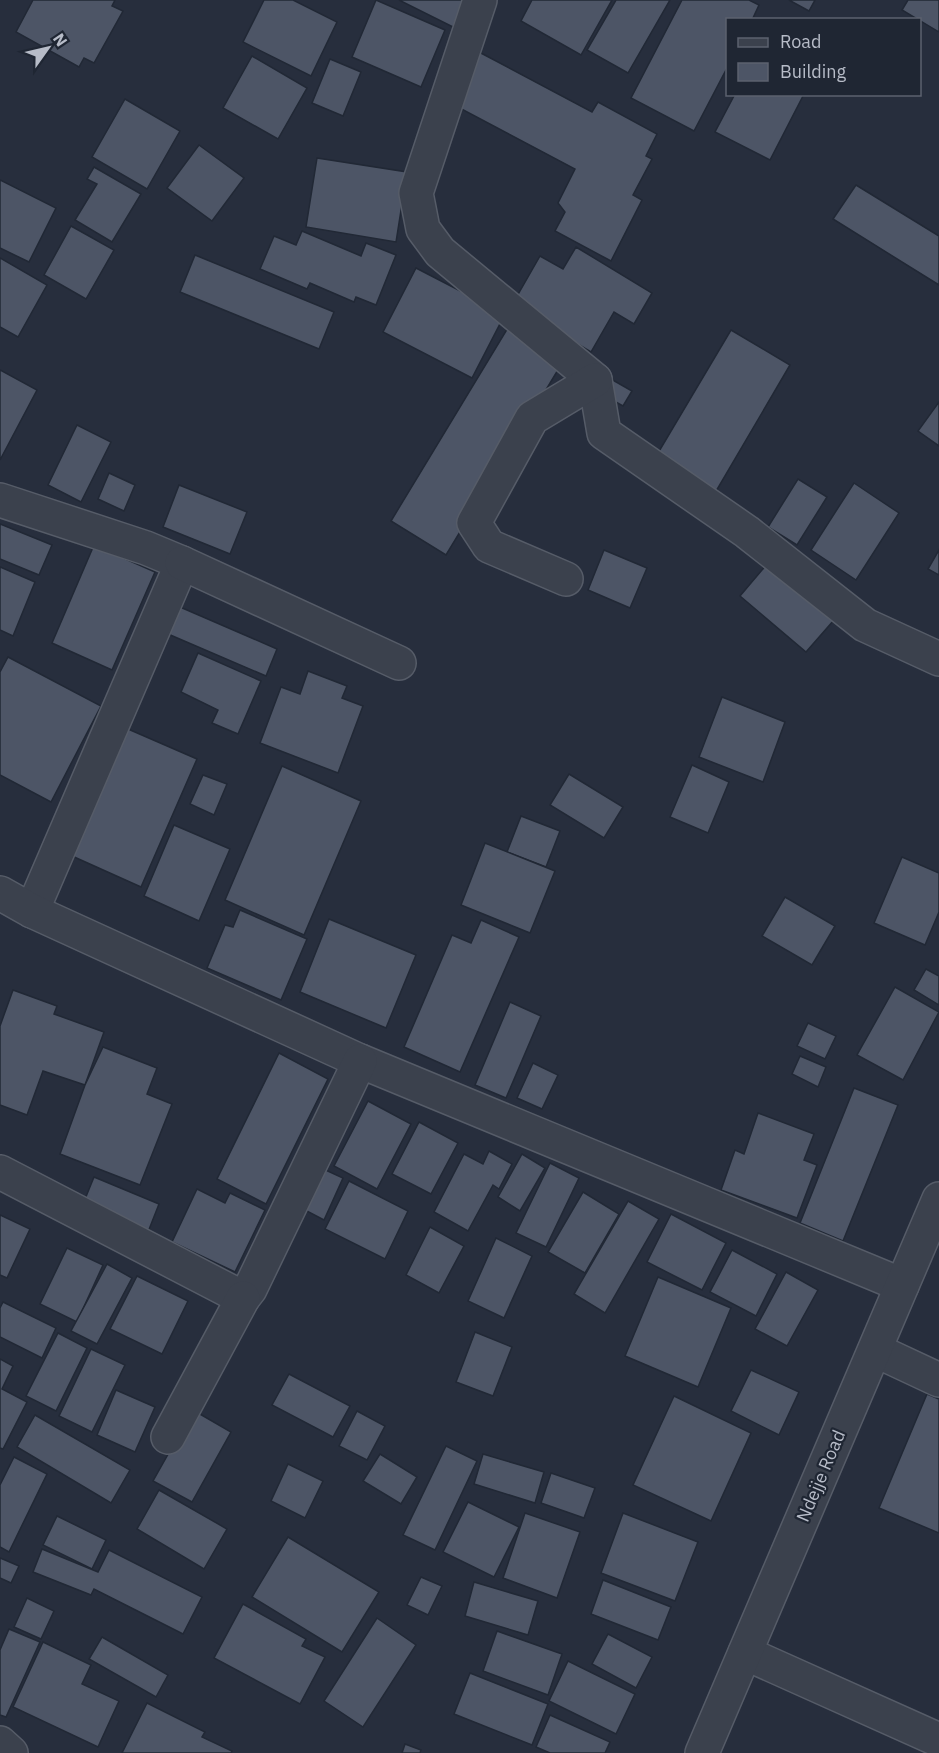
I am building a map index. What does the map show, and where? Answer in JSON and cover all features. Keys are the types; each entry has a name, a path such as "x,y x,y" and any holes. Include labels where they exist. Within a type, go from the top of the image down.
{"street":[{"path":"480,0 416,193 423,229 440,252 595,380 604,432 747,532 865,625 939,659"},
{"path":"566,579 489,546 474,523 532,418 595,380"},
{"path":"0,500 146,548 399,663"},
{"path":"32,911 182,563"},
{"path":"0,893 32,911 360,1061 902,1285"},
{"path":"168,1437 250,1289 360,1061"},
{"path":"0,1172 243,1298"},
{"name":"Ndejje Road","path":"702,1753 939,1199"},
{"path":"875,1350 939,1380"},
{"path":"745,1653 939,1740"},
{"path":"0,1743 11,1753"}],"building":[{"path":"33,0 115,0 112,6 123,11 94,63 84,58 79,67 16,32"},
{"path":"264,0 293,0 337,22 311,76 243,42"},
{"path":"376,0 445,30 421,87 352,57"},
{"path":"399,0 466,0 453,27"},
{"path":"532,0 612,0 581,55 521,21"},
{"path":"616,0 670,0 628,73 587,50"},
{"path":"682,0 749,0 759,5 753,18 726,18 726,70 694,131 631,98"},
{"path":"789,0 815,0 809,11"},
{"path":"908,0 939,0 939,32 921,21 921,18 915,18 902,10"},
{"path":"479,52 592,112 598,102 657,134 646,156 652,159 633,195 642,200 611,261 555,231 565,212 558,203 575,169 452,104"},
{"path":"252,56 307,88 278,139 223,108"},
{"path":"330,59 361,72 343,116 312,103"},
{"path":"734,96 803,96 770,160 715,132"},
{"path":"125,99 180,131 147,189 92,157"},
{"path":"199,145 244,178 212,221 167,188"},
{"path":"317,158 407,172 396,242 306,227"},
{"path":"94,167 141,194 112,242 75,220 97,184 87,179"},
{"path":"0,180 56,208 29,262 0,248"},
{"path":"856,185 939,236 939,285 833,219"},
{"path":"71,226 114,250 86,299 44,275"},
{"path":"302,231 361,256 366,243 396,255 376,305 356,297 354,302 310,283 307,289 260,269 274,236 296,245"},
{"path":"576,247 652,293 634,324 614,312 591,352 512,305 540,256 563,269"},
{"path":"195,255 334,312 319,349 180,292"},
{"path":"0,258 47,285 18,337 0,327"},
{"path":"416,268 505,314 472,378 383,332"},
{"path":"509,326 564,360 446,555 391,521"},
{"path":"731,330 790,365 715,493 655,458"},
{"path":"0,370 37,390 0,460"},
{"path":"611,379 632,391 623,406 603,395"},
{"path":"939,402 939,446 918,431"},
{"path":"77,425 111,442 81,502 48,485"},
{"path":"109,473 135,485 124,511 98,499"},
{"path":"798,479 827,497 797,545 768,527"},
{"path":"854,483 899,513 856,580 811,550"},
{"path":"179,485 247,512 230,554 163,527"},
{"path":"0,524 52,545 39,575 0,559"},
{"path":"94,545 155,572 112,670 52,643"},
{"path":"604,550 647,568 630,608 588,590"},
{"path":"939,550 939,575 928,569"},
{"path":"768,563 834,620 806,652 740,596"},
{"path":"0,567 35,582 13,636 0,630"},
{"path":"180,607 277,649 266,676 168,634"},
{"path":"198,653 261,681 238,734 212,723 218,710 181,692"},
{"path":"8,657 101,706 51,802 0,775 0,672"},
{"path":"308,671 347,686 342,698 363,706 338,773 260,743 281,687 300,694"},
{"path":"722,697 785,722 763,782 699,757"},
{"path":"128,729 197,759 141,887 72,856"},
{"path":"692,765 729,782 708,833 670,817"},
{"path":"282,766 361,801 304,935 225,900"},
{"path":"569,774 623,807 604,838 550,805"},
{"path":"203,775 227,784 214,815 190,804"},
{"path":"521,816 560,831 546,867 507,852"},
{"path":"174,825 230,849 199,921 144,896"},
{"path":"485,843 555,871 530,933 461,905"},
{"path":"902,857 939,873 939,912 925,945 874,923"},
{"path":"785,897 835,926 812,965 762,936"},
{"path":"240,910 307,939 281,1000 207,968 225,925 233,927"},
{"path":"329,919 416,955 386,1028 300,992"},
{"path":"481,920 519,937 460,1072 404,1047 452,935 471,943"},
{"path":"926,969 939,976 939,1005 914,990"},
{"path":"895,987 939,1012 903,1080 857,1055"},
{"path":"13,990 57,1006 54,1014 104,1032 85,1085 43,1071 27,1115 0,1105 0,1026"},
{"path":"510,1002 541,1016 506,1098 475,1085"},
{"path":"808,1023 836,1036 825,1059 797,1046"},
{"path":"103,1047 157,1068 147,1094 172,1104 140,1185 60,1154 85,1085"},
{"path":"279,1053 328,1079 266,1204 217,1179"},
{"path":"800,1056 826,1067 818,1087 792,1074"},
{"path":"533,1063 558,1075 542,1109 517,1098"},
{"path":"854,1088 898,1105 843,1241 800,1223"},
{"path":"368,1101 411,1124 377,1189 334,1166"},
{"path":"758,1113 814,1134 804,1160 817,1165 797,1218 721,1190 735,1150 744,1154"},
{"path":"419,1122 458,1143 431,1194 392,1174"},
{"path":"489,1151 512,1164 499,1189 493,1185 468,1231 434,1212 464,1154 483,1164"},
{"path":"522,1154 545,1168 520,1211 498,1197"},
{"path":"550,1163 579,1178 546,1247 516,1233"},
{"path":"319,1167 343,1178 324,1220 301,1208"},
{"path":"94,1177 159,1204 148,1232 83,1204"},
{"path":"349,1181 408,1211 385,1259 325,1229"},
{"path":"197,1189 225,1203 230,1193 265,1210 235,1272 172,1242"},
{"path":"583,1192 619,1214 585,1273 548,1252"},
{"path":"628,1201 659,1219 605,1313 574,1294"},
{"path":"671,1214 726,1243 702,1290 647,1262"},
{"path":"0,1215 30,1229 7,1278 0,1275"},
{"path":"430,1227 464,1246 439,1293 406,1275"},
{"path":"496,1238 532,1256 504,1318 468,1301"},
{"path":"67,1248 103,1265 77,1322 40,1304"},
{"path":"732,1250 777,1274 756,1316 710,1292"},
{"path":"107,1264 132,1278 97,1344 71,1331"},
{"path":"786,1272 818,1290 787,1346 755,1329"},
{"path":"137,1276 188,1301 162,1354 110,1329"},
{"path":"658,1277 731,1308 698,1387 625,1356"},
{"path":"3,1302 56,1328 42,1358 0,1337 0,1308"},
{"path":"475,1332 512,1347 493,1396 456,1382"},
{"path":"58,1333 87,1348 56,1411 26,1396"},
{"path":"91,1349 125,1365 92,1432 59,1416"},
{"path":"0,1359 13,1366 2,1389 27,1402 3,1449 0,1448"},
{"path":"751,1370 799,1392 779,1435 731,1411"},
{"path":"289,1374 350,1406 333,1437 272,1405"},
{"path":"116,1390 155,1407 135,1452 97,1435"},
{"path":"927,1394 939,1399 939,1533 879,1508"},
{"path":"674,1396 751,1433 711,1521 633,1485"},
{"path":"193,1410 231,1432 192,1502 153,1481"},
{"path":"357,1411 385,1426 367,1460 339,1446"},
{"path":"35,1415 130,1470 111,1503 17,1447"},
{"path":"446,1446 477,1461 435,1550 403,1535"},
{"path":"380,1454 417,1477 401,1504 363,1481"},
{"path":"483,1454 544,1472 535,1503 474,1484"},
{"path":"14,1457 47,1474 9,1552 0,1547 0,1485"},
{"path":"288,1464 323,1481 305,1518 271,1501"},
{"path":"551,1473 595,1488 584,1518 541,1503"},
{"path":"159,1490 227,1529 204,1569 137,1529"},
{"path":"468,1502 519,1527 494,1577 443,1552"},
{"path":"525,1513 580,1532 557,1598 503,1578"},
{"path":"623,1513 698,1542 675,1601 601,1573"},
{"path":"57,1516 106,1540 92,1569 43,1545"},
{"path":"288,1537 379,1592 342,1652 252,1597"},
{"path":"42,1549 98,1572 109,1550 202,1597 183,1634 94,1589 91,1595 33,1572"},
{"path":"0,1558 19,1566 11,1583 0,1578"},
{"path":"421,1577 442,1586 428,1615 407,1605"},
{"path":"603,1580 671,1607 658,1640 591,1614"},
{"path":"474,1582 538,1601 528,1635 465,1616"},
{"path":"27,1598 54,1611 41,1639 14,1627"},
{"path":"243,1604 306,1639 302,1646 325,1657 300,1704 214,1658"},
{"path":"377,1618 416,1645 363,1727 324,1701"},
{"path":"9,1629 40,1642 6,1717 0,1715 0,1650"},
{"path":"497,1631 562,1654 548,1695 483,1671"},
{"path":"608,1634 652,1657 636,1688 592,1664"},
{"path":"102,1637 168,1675 156,1697 89,1659"},
{"path":"43,1642 91,1665 82,1684 119,1701 98,1747 13,1707"},
{"path":"568,1661 635,1694 616,1734 549,1701"},
{"path":"470,1673 548,1704 532,1745 454,1714"},
{"path":"147,1703 205,1732 202,1737 232,1751 231,1753 122,1753"},
{"path":"550,1715 610,1742 605,1753 550,1753 536,1747"},
{"path":"405,1744 421,1750 420,1753 402,1753"}]}
